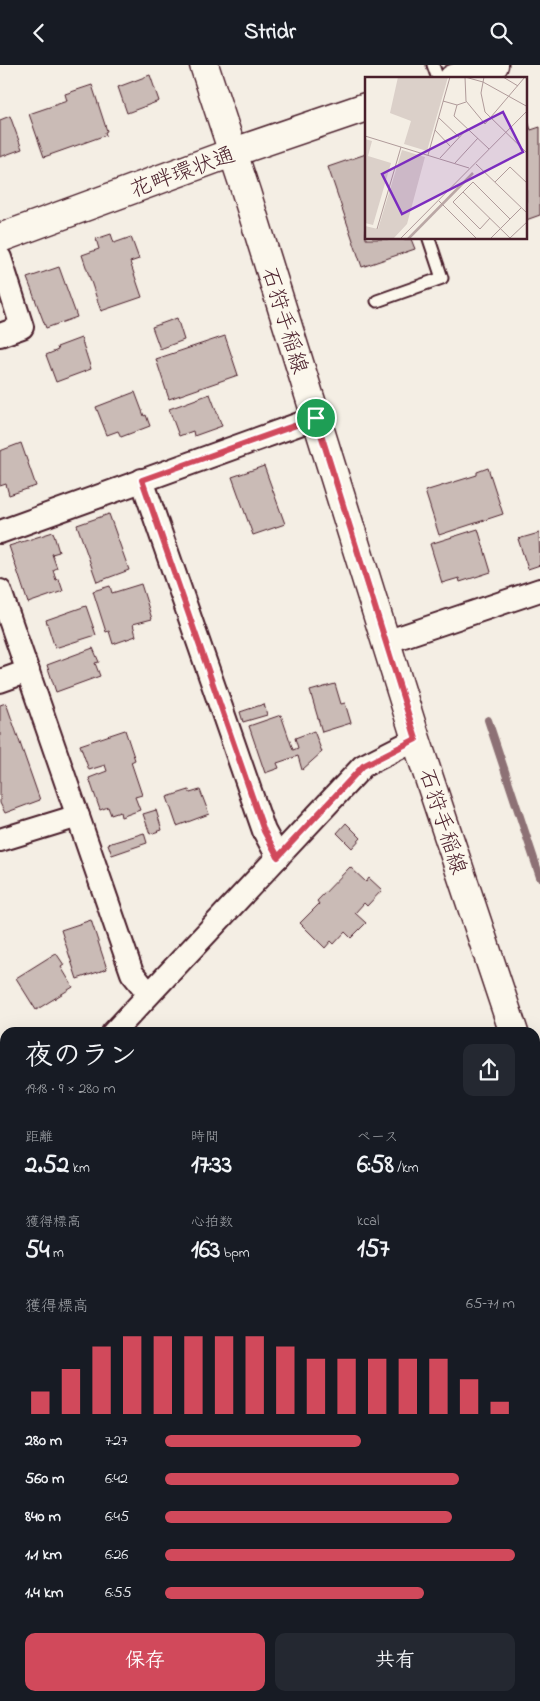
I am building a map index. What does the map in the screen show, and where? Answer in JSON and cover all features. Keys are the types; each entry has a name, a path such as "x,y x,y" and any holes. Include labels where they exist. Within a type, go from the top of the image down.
{"main road":[{"name":"石狩手稲線","path":"204,65 234,152 416,739 512,1027"},
{"path":"459,77 494,65"},
{"name":"花畔環状通","path":"0,238 234,152 365,107"}],"street":[{"path":"0,258 22,327 0,335"},
{"path":"0,532 316,418"},
{"path":"142,480 264,831 278,857"},
{"path":"386,642 540,590"},
{"path":"0,591 132,973 149,994"},
{"path":"0,681 28,671"},
{"path":"119,1027 363,766 416,739"},
{"path":"0,841 78,816"}],"lane":[{"path":"433,65 437,77"},
{"path":"377,301 442,278 429,240"}],"building":[{"path":"150,75 159,101 127,113 118,87"},
{"path":"92,85 107,131 105,132 106,135 44,157 29,114 67,101 65,94"},
{"path":"10,116 22,149 0,157 0,120"},
{"path":"528,121 531,130 540,127 540,215 528,219"},
{"path":"365,154 365,240 411,240 415,249 362,267 328,167"},
{"path":"111,234 114,243 131,237 139,259 130,262 142,297 101,311 82,255 99,249 96,239"},
{"path":"59,267 77,317 46,328 27,278"},
{"path":"177,318 184,340 160,349 152,327"},
{"path":"225,336 238,375 169,399 156,359"},
{"path":"81,338 91,369 56,382 46,355 58,350 57,347"},
{"path":"135,392 150,426 121,437 118,431 107,435 96,407"},
{"path":"210,394 222,426 194,436 193,431 179,436 169,409"},
{"path":"21,443 36,486 9,495 6,484 0,486 0,451"},
{"path":"264,466 285,524 253,535 232,477"},
{"path":"488,468 503,514 439,535 425,491 477,475 477,472"},
{"path":"109,514 129,570 97,582 77,525"},
{"path":"478,529 491,572 460,582 459,578 442,583 430,544"},
{"path":"53,532 59,552 52,554 57,568 53,570 56,580 59,579 63,591 28,603 9,546"},
{"path":"539,533 540,565 528,569 518,539"},
{"path":"141,584 152,619 133,624 136,636 113,644 109,631 106,632 93,591 110,586 112,593"},
{"path":"86,606 96,635 55,648 46,620"},
{"path":"93,648 99,662 95,663 100,676 56,692 47,665"},
{"path":"335,684 341,704 345,703 351,723 322,732 310,691"},
{"path":"6,703 40,800 5,813 0,803 0,705"},
{"path":"264,704 267,715 243,722 240,712"},
{"path":"281,715 293,750 298,748 295,738 314,731 322,752 302,770 298,756 277,763 279,768 265,773 249,726"},
{"path":"125,730 135,760 131,762 142,795 135,797 140,810 121,817 120,812 111,815 108,807 100,810 89,778 107,771 105,765 89,770 80,745"},
{"path":"189,790 190,793 200,790 209,814 177,826 167,797"},
{"path":"156,810 162,830 150,834 143,814"},
{"path":"346,823 361,838 352,848 337,833"},
{"path":"144,833 147,843 112,855 108,844"},
{"path":"350,867 366,882 369,878 382,890 367,906 364,903 355,913 366,923 351,938 345,932 334,944 331,941 325,948 300,923 319,904 317,901"},
{"path":"91,920 107,969 77,979 61,930"},
{"path":"56,953 64,965 61,967 73,987 36,1010 16,978"}],"waterway":[{"path":"488,720 540,877"}],"route":[{"path":"316,418 416,739 363,766 278,857 264,831 142,480 316,418"}]}
